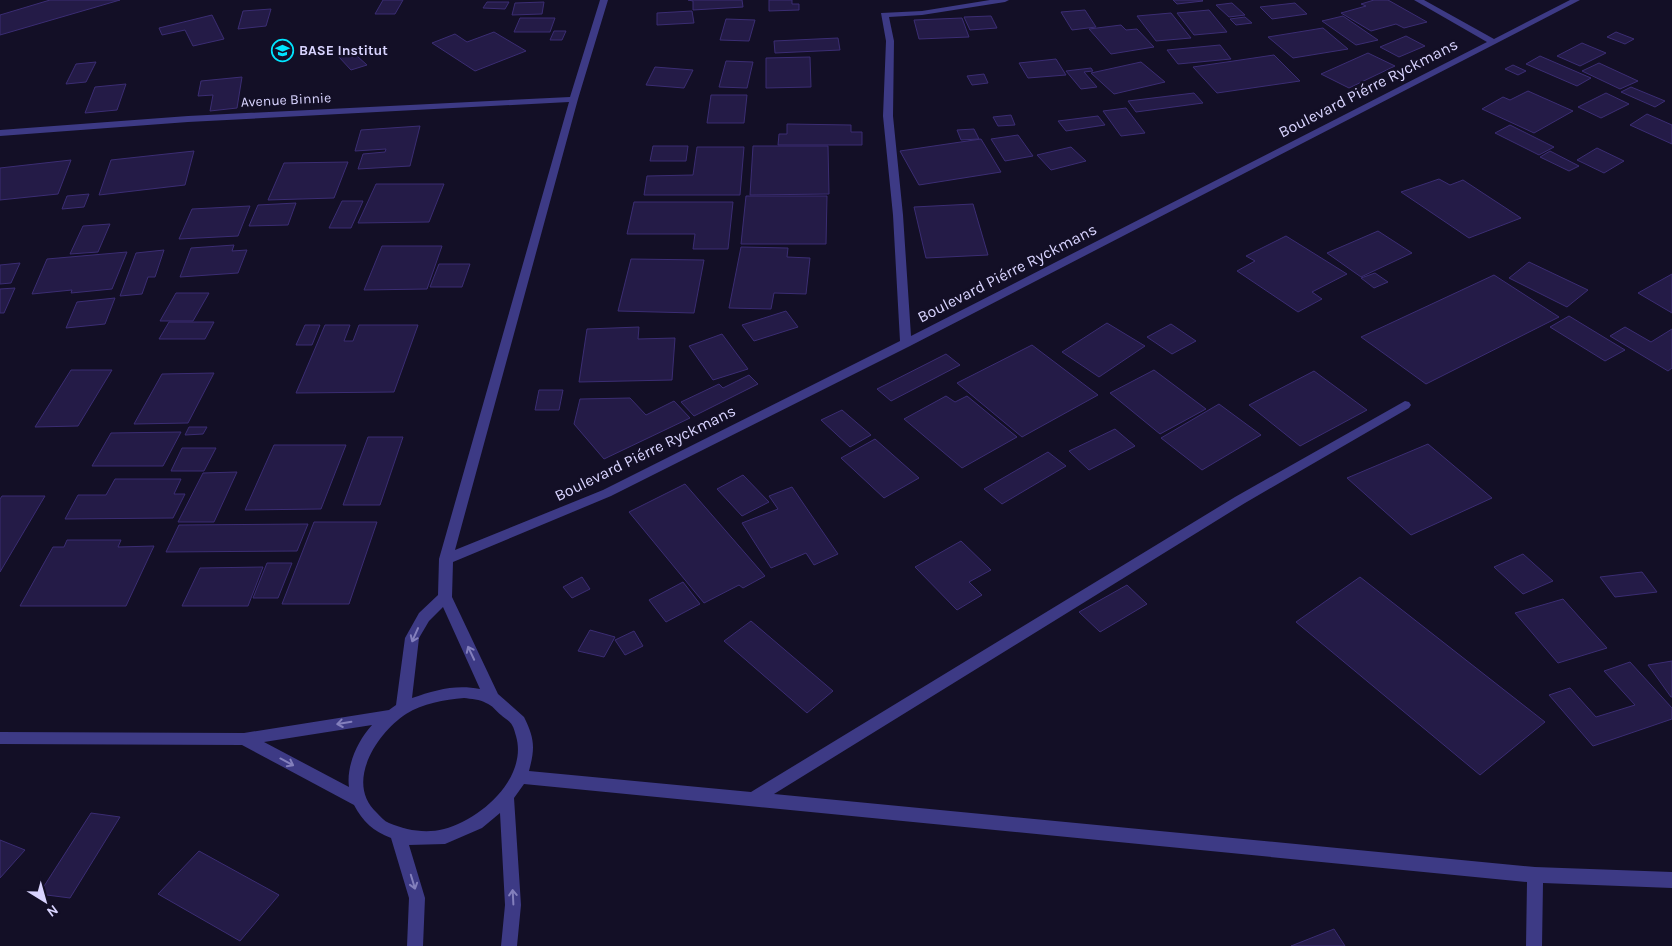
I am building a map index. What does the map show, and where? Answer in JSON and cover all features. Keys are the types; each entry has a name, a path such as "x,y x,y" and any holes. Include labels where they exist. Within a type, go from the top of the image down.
{"street":[{"path":"492,698 445,597 446,559 574,99 604,0"},
{"path":"906,343 898,215 888,116 890,41 884,15 922,13 1005,0"},
{"path":"1418,0 1493,42"},
{"name":"Boulevard Piérre Ryckmans","path":"446,559 608,493 906,343 1576,0"},
{"name":"Avenue Binnie","path":"0,133 198,119 574,99"},
{"path":"754,799 1240,500 1405,405"},
{"path":"0,738 244,739 398,712 433,696 464,692 492,698 511,711 523,729 527,752 521,777 507,799 490,815 475,824 444,836 421,838 398,835 381,827 368,815 359,800 355,779 361,756 374,734 398,712 412,638 424,617 445,597"},
{"path":"244,739 359,800"},
{"path":"521,777 1535,875 1672,880"},
{"path":"507,799 513,905 509,946"},
{"path":"398,835 417,898 416,946"},
{"path":"1534,946 1535,875"}],"building":[{"path":"50,0 120,0 0,35 0,15"},
{"path":"383,0 403,0 395,14 375,14"},
{"path":"688,0 742,0 743,7 693,10 693,1"},
{"path":"769,0 792,0 792,4 799,4 799,10 769,11"},
{"path":"1173,0 1202,0 1203,1 1177,4"},
{"path":"1374,0 1388,0 1427,22 1404,28 1396,24 1371,31 1341,13 1366,6 1361,4"},
{"path":"487,2 509,2 505,9 483,8"},
{"path":"544,2 542,14 512,15 515,3"},
{"path":"1232,3 1245,15 1229,17 1216,5"},
{"path":"1295,3 1307,14 1272,19 1260,7"},
{"path":"271,9 266,26 238,29 243,11"},
{"path":"1085,10 1096,27 1072,30 1061,12"},
{"path":"1209,10 1227,32 1194,35 1177,13"},
{"path":"692,11 694,23 657,25 657,13"},
{"path":"1171,13 1191,38 1156,41 1137,16"},
{"path":"212,15 224,39 193,46 185,30 162,35 159,28"},
{"path":"991,16 997,28 970,30 964,17"},
{"path":"1343,16 1378,40 1356,45 1322,21"},
{"path":"1245,17 1252,23 1236,25 1230,19"},
{"path":"520,18 555,18 550,32 514,32"},
{"path":"962,18 969,37 919,39 914,20"},
{"path":"726,19 755,20 749,41 720,40"},
{"path":"1121,25 1126,30 1137,29 1154,47 1111,54 1089,29"},
{"path":"1323,28 1348,49 1293,58 1268,37"},
{"path":"554,31 566,31 562,40 550,40"},
{"path":"494,32 526,51 475,71 432,43 455,34 467,42"},
{"path":"1616,32 1634,39 1625,44 1607,37"},
{"path":"1406,36 1425,46 1399,57 1380,47"},
{"path":"838,38 840,50 775,53 774,41"},
{"path":"1582,43 1606,53 1580,66 1557,56"},
{"path":"1220,45 1231,59 1178,64 1167,50"},
{"path":"347,53 352,57 357,56 367,65 351,70 338,56"},
{"path":"1368,53 1395,66 1349,88 1321,74"},
{"path":"1274,55 1300,81 1217,93 1193,67"},
{"path":"1540,56 1591,78 1577,86 1526,64"},
{"path":"810,57 811,87 766,88 766,58"},
{"path":"1056,59 1066,75 1028,78 1019,63"},
{"path":"726,61 753,62 747,88 719,87"},
{"path":"96,62 86,82 66,84 76,64"},
{"path":"1141,62 1165,82 1114,94 1091,73"},
{"path":"1599,63 1638,81 1620,89 1582,71"},
{"path":"1513,65 1526,71 1518,75 1505,69"},
{"path":"655,67 693,70 684,88 646,85"},
{"path":"1091,68 1093,71 1084,72 1097,87 1081,89 1066,71"},
{"path":"984,74 988,83 972,85 967,76"},
{"path":"242,77 237,108 210,111 213,95 198,96 201,81"},
{"path":"126,84 117,110 85,113 95,87"},
{"path":"1631,87 1665,101 1655,107 1621,92"},
{"path":"1528,91 1573,111 1534,133 1482,109 1503,97 1510,100"},
{"path":"1194,93 1203,103 1136,112 1128,101"},
{"path":"1606,93 1629,104 1601,118 1578,107"},
{"path":"711,95 747,95 744,123 707,123"},
{"path":"1126,108 1145,133 1121,136 1103,111"},
{"path":"1647,114 1672,125 1672,144 1630,125"},
{"path":"1011,115 1015,125 998,126 993,117"},
{"path":"1098,116 1105,125 1066,131 1058,121"},
{"path":"787,124 851,125 851,132 862,132 862,145 778,145 779,134 787,134"},
{"path":"1510,125 1554,147 1539,155 1495,133"},
{"path":"420,126 410,166 358,169 363,154 385,152 386,149 355,151 361,130"},
{"path":"974,129 979,139 961,140 957,130"},
{"path":"1018,135 1033,156 1005,161 991,139"},
{"path":"981,139 1001,172 919,185 900,151"},
{"path":"653,146 688,146 686,161 650,161"},
{"path":"753,146 828,146 829,194 750,195"},
{"path":"697,147 744,147 740,195 644,195 647,176 693,175"},
{"path":"1071,147 1086,161 1051,170 1037,155"},
{"path":"1597,148 1624,161 1604,173 1577,160"},
{"path":"194,151 185,185 99,195 111,160"},
{"path":"1550,151 1579,166 1569,171 1540,157"},
{"path":"71,160 58,194 0,200 0,168"},
{"path":"348,162 334,198 268,200 284,163"},
{"path":"1439,179 1450,185 1463,180 1521,218 1469,238 1401,192"},
{"path":"376,184 444,184 429,222 358,223"},
{"path":"89,194 84,207 62,209 67,196"},
{"path":"746,196 827,196 826,244 741,244"},
{"path":"342,201 363,201 351,228 329,228"},
{"path":"634,202 733,202 728,249 693,249 695,234 627,234"},
{"path":"296,203 288,225 249,226 258,205"},
{"path":"973,204 988,255 926,258 914,207"},
{"path":"250,206 238,236 179,239 192,209"},
{"path":"110,224 98,252 70,254 83,226"},
{"path":"1378,231 1412,253 1361,277 1327,253"},
{"path":"1286,236 1347,274 1312,292 1322,299 1298,312 1237,271 1255,261 1246,256"},
{"path":"234,245 232,251 247,250 238,273 180,277 191,248"},
{"path":"382,246 442,246 427,289 364,290"},
{"path":"741,247 788,248 787,257 810,258 806,294 774,293 771,309 729,308"},
{"path":"164,250 155,277 148,277 142,294 120,296 136,253"},
{"path":"127,252 112,289 32,294 47,259"},
{"path":"631,259 704,260 694,313 618,311"},
{"path":"1529,262 1588,290 1567,307 1509,278"},
{"path":"20,263 11,283 0,284 0,265"},
{"path":"439,264 470,264 462,287 430,287"},
{"path":"1375,273 1388,282 1374,288 1361,278"},
{"path":"1672,274 1672,313 1638,293"},
{"path":"1494,275 1559,317 1426,384 1361,337"},
{"path":"15,288 4,313 0,313 0,289"},
{"path":"176,293 209,293 193,321 160,321"},
{"path":"115,298 105,324 66,328 77,302"},
{"path":"786,311 798,327 754,341 742,325"},
{"path":"1569,316 1625,350 1605,361 1550,327"},
{"path":"169,322 214,322 205,339 159,339"},
{"path":"1107,323 1145,346 1099,377 1062,352"},
{"path":"1171,324 1196,341 1172,354 1147,337"},
{"path":"305,325 320,325 312,345 296,345"},
{"path":"325,325 350,325 344,341 353,341 359,325 418,325 394,392 296,393"},
{"path":"639,327 638,339 675,338 672,380 579,382 587,329"},
{"path":"1625,327 1651,342 1672,329 1672,368 1668,371 1610,336"},
{"path":"722,334 748,369 713,380 689,346"},
{"path":"1032,345 1098,395 1022,437 957,383"},
{"path":"946,354 960,365 891,401 877,389"},
{"path":"71,370 112,370 78,426 35,427"},
{"path":"1154,370 1206,409 1160,434 1110,393"},
{"path":"1314,371 1367,410 1300,446 1249,405"},
{"path":"214,373 188,423 134,424 162,374"},
{"path":"749,375 758,384 694,416 681,402 719,384 723,388"},
{"path":"539,390 563,390 559,410 535,410"},
{"path":"946,396 955,402 967,396 1017,437 962,468 904,419"},
{"path":"630,398 646,415 674,401 690,418 604,459 574,424 580,399"},
{"path":"1219,404 1261,435 1202,470 1161,438"},
{"path":"842,410 871,435 850,447 821,420"},
{"path":"189,427 207,427 203,434 185,435"},
{"path":"1115,429 1135,446 1089,470 1069,451"},
{"path":"181,432 163,466 92,466 111,433"},
{"path":"368,437 403,437 380,505 343,505"},
{"path":"875,439 919,478 884,498 841,458"},
{"path":"1428,444 1492,498 1411,535 1347,478"},
{"path":"274,445 346,445 321,509 245,510"},
{"path":"182,448 216,448 204,471 171,471"},
{"path":"1048,452 1066,466 1002,504 984,489"},
{"path":"237,472 214,522 178,522 203,473"},
{"path":"743,475 769,502 742,516 717,489"},
{"path":"115,479 181,479 174,494 185,494 173,518 65,519 78,495 106,495"},
{"path":"685,484 765,576 743,588 739,585 704,603 629,512"},
{"path":"792,487 838,554 814,565 806,553 771,568 742,523 778,509 769,496"},
{"path":"2,496 45,496 0,572 0,499"},
{"path":"314,522 377,522 349,604 282,604"},
{"path":"308,524 297,551 166,552 179,525"},
{"path":"67,540 121,540 118,547 154,546 126,606 20,606 53,547 64,547"},
{"path":"961,541 991,570 969,582 982,595 957,610 915,567"},
{"path":"1523,554 1553,581 1523,594 1494,567"},
{"path":"267,563 292,563 278,598 253,598"},
{"path":"263,567 248,606 182,606 200,568"},
{"path":"1642,572 1657,592 1615,597 1600,577"},
{"path":"582,577 590,589 572,598 563,587"},
{"path":"1360,577 1545,722 1480,775 1296,622"},
{"path":"683,582 700,604 666,622 649,600"},
{"path":"1127,585 1147,604 1100,632 1079,612"},
{"path":"1563,599 1607,648 1558,663 1515,613"},
{"path":"751,621 833,691 807,713 724,641"},
{"path":"590,630 615,637 604,657 578,651"},
{"path":"634,631 643,646 625,655 615,640"},
{"path":"1672,661 1672,697 1671,697 1648,665"},
{"path":"1630,662 1672,708 1672,719 1593,746 1549,695 1570,688 1596,717 1635,705 1604,671"},
{"path":"91,813 120,817 70,898 39,894"},
{"path":"0,840 25,850 0,878"},
{"path":"199,851 279,895 240,941 158,894"},
{"path":"1334,929 1345,946 1291,946"}],"place":[{"name":"BASE Institut","path":"283,50"}]}
